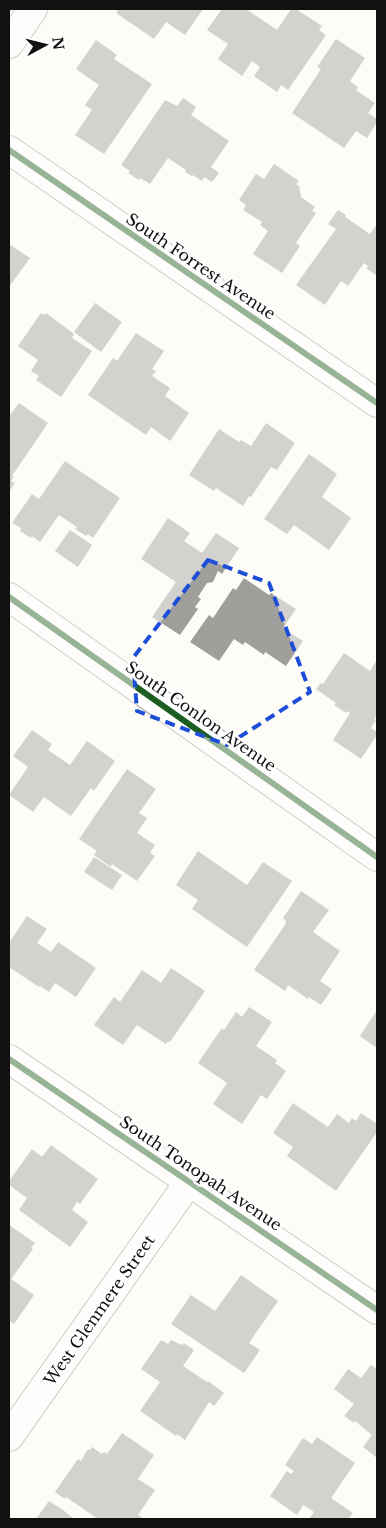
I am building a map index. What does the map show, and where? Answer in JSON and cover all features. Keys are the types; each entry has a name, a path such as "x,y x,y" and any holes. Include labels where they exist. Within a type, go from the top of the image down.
{"street":[{"path":"9,44 33,9"},
{"name":"South Forrest Avenue","path":"9,150 377,403"},
{"name":"South Conlon Avenue","path":"9,597 377,857"},
{"name":"South Tonopah Avenue","path":"9,1059 377,1310"},
{"name":"West Glenmere Street","path":"9,1437 189,1182"}],"highlighted area":[{"path":"208,560 269,583 310,692 227,745 137,711 133,658"}],"building":[{"path":"119,9 203,9 185,35 166,22 154,39 116,13"},
{"path":"222,9 246,9 277,30 291,9 296,9 322,26 319,30 326,35 288,90 281,85 277,92 254,76 260,67 252,61 242,76 218,59 228,44 207,30"},
{"path":"336,39 365,58 350,81 358,87 356,90 375,103 368,113 377,119 367,138 356,131 344,148 292,113 321,69 317,67"},
{"path":"96,40 117,55 114,59 152,84 104,154 75,135 92,110 85,105 99,85 76,69"},
{"path":"183,98 196,107 191,115 229,141 211,167 219,173 212,182 204,177 202,181 185,172 186,170 168,158 150,184 140,178 139,180 128,173 130,171 121,165 165,100 177,106"},
{"path":"274,164 299,181 296,184 299,186 301,197 315,207 312,211 316,213 296,243 300,246 282,273 253,254 268,231 260,225 262,222 243,210 246,205 239,200 256,174 264,179"},
{"path":"338,210 370,234 377,224 377,276 366,268 368,266 364,263 348,286 341,281 325,305 296,285 336,229 328,224"},
{"path":"9,244 30,258 9,287"},
{"path":"95,303 122,322 101,352 74,332"},
{"path":"41,313 45,315 46,313 74,334 72,338 92,351 61,397 36,380 39,376 31,371 38,360 18,346"},
{"path":"136,333 164,351 152,369 156,371 152,376 170,388 165,396 189,413 170,441 151,427 146,435 88,395 113,358 117,361"},
{"path":"19,403 48,423 12,476 14,477 11,481 15,483 9,492 9,414"},
{"path":"266,423 295,443 277,470 271,467 243,506 216,488 214,491 189,475 219,429 239,442 241,440 251,446"},
{"path":"309,454 337,474 322,497 351,518 329,550 294,525 287,534 264,519"},
{"path":"65,461 120,498 93,538 75,529 77,527 59,515 40,542 20,531 21,528 12,523 32,494 39,499"},
{"path":"168,518 190,533 184,541 202,553 216,533 239,548 222,574 218,571 213,582 207,583 198,597 201,599 195,607 198,609 180,635 152,617 176,582 141,559"},
{"path":"70,530 92,545 78,567 55,551"},
{"path":"244,578 269,595 271,593 296,609 283,628 303,641 286,666 265,652 264,655 245,642 243,645 234,639 219,661 190,642 209,615 213,618 233,588 236,590"},
{"path":"344,653 370,671 377,660 377,715 371,728 377,732 377,735 361,759 333,740 350,713 347,711 346,713 334,705 336,703 316,689 321,683 323,684"},
{"path":"32,730 52,744 48,750 70,765 87,741 115,761 94,791 91,788 71,816 44,797 33,812 9,795 28,767 13,756"},
{"path":"127,769 156,789 139,813 147,818 137,833 155,845 150,853 155,856 137,881 112,864 111,867 94,855 97,851 79,839"},
{"path":"198,851 247,885 263,862 292,881 247,947 192,909 198,900 176,885"},
{"path":"94,857 122,875 112,890 84,872"},
{"path":"301,891 329,910 313,932 340,951 320,981 332,989 321,1005 309,997 308,999 288,985 285,991 254,970 285,925 286,921 283,918"},
{"path":"27,916 47,929 37,943 51,952 58,942 96,968 76,997 55,983 49,992 9,967 9,943"},
{"path":"171,968 205,991 170,1042 168,1041 166,1044 137,1025 123,1045 94,1025 114,997 120,1002 142,970 161,983"},
{"path":"249,1007 272,1022 256,1046 277,1060 275,1063 286,1071 267,1099 261,1095 242,1124 213,1104 227,1083 198,1063 222,1028 224,1030 236,1012 242,1017"},
{"path":"377,1010 377,1048 360,1036"},
{"path":"293,1103 328,1127 337,1114 349,1123 352,1118 356,1121 361,1113 377,1124 377,1132 336,1191 287,1156 293,1147 273,1133"},
{"path":"51,1145 98,1179 80,1204 77,1202 72,1210 88,1222 70,1247 19,1210 27,1198 9,1185 9,1181 32,1149 42,1157"},
{"path":"9,1225 35,1243 31,1248 33,1249 11,1279 34,1295 14,1324 9,1321"},
{"path":"241,1275 278,1301 249,1343 260,1350 244,1373 171,1324 191,1295 215,1311"},
{"path":"161,1340 168,1344 171,1340 182,1345 184,1343 194,1350 183,1366 224,1393 214,1406 209,1402 185,1440 177,1434 176,1436 140,1411 160,1382 141,1369"},
{"path":"371,1365 377,1369 377,1458 363,1447 372,1435 355,1421 354,1423 344,1416 354,1404 334,1389 348,1369 361,1378"},
{"path":"122,1433 154,1455 138,1479 155,1490 138,1515 144,1519 98,1519 66,1497 65,1499 55,1492 78,1459 81,1461 88,1449 90,1450 92,1447 102,1454 104,1452 107,1454"},
{"path":"317,1437 355,1463 331,1498 353,1513 348,1519 309,1519 314,1512 303,1505 297,1515 270,1496 287,1471 291,1474 294,1471 285,1465 303,1438 312,1444"},
{"path":"49,1501 63,1510 74,1519 36,1519"}],"cycle path":[{"path":"9,150 377,403"},
{"path":"9,597 377,857"},
{"path":"9,1059 377,1310"}]}
